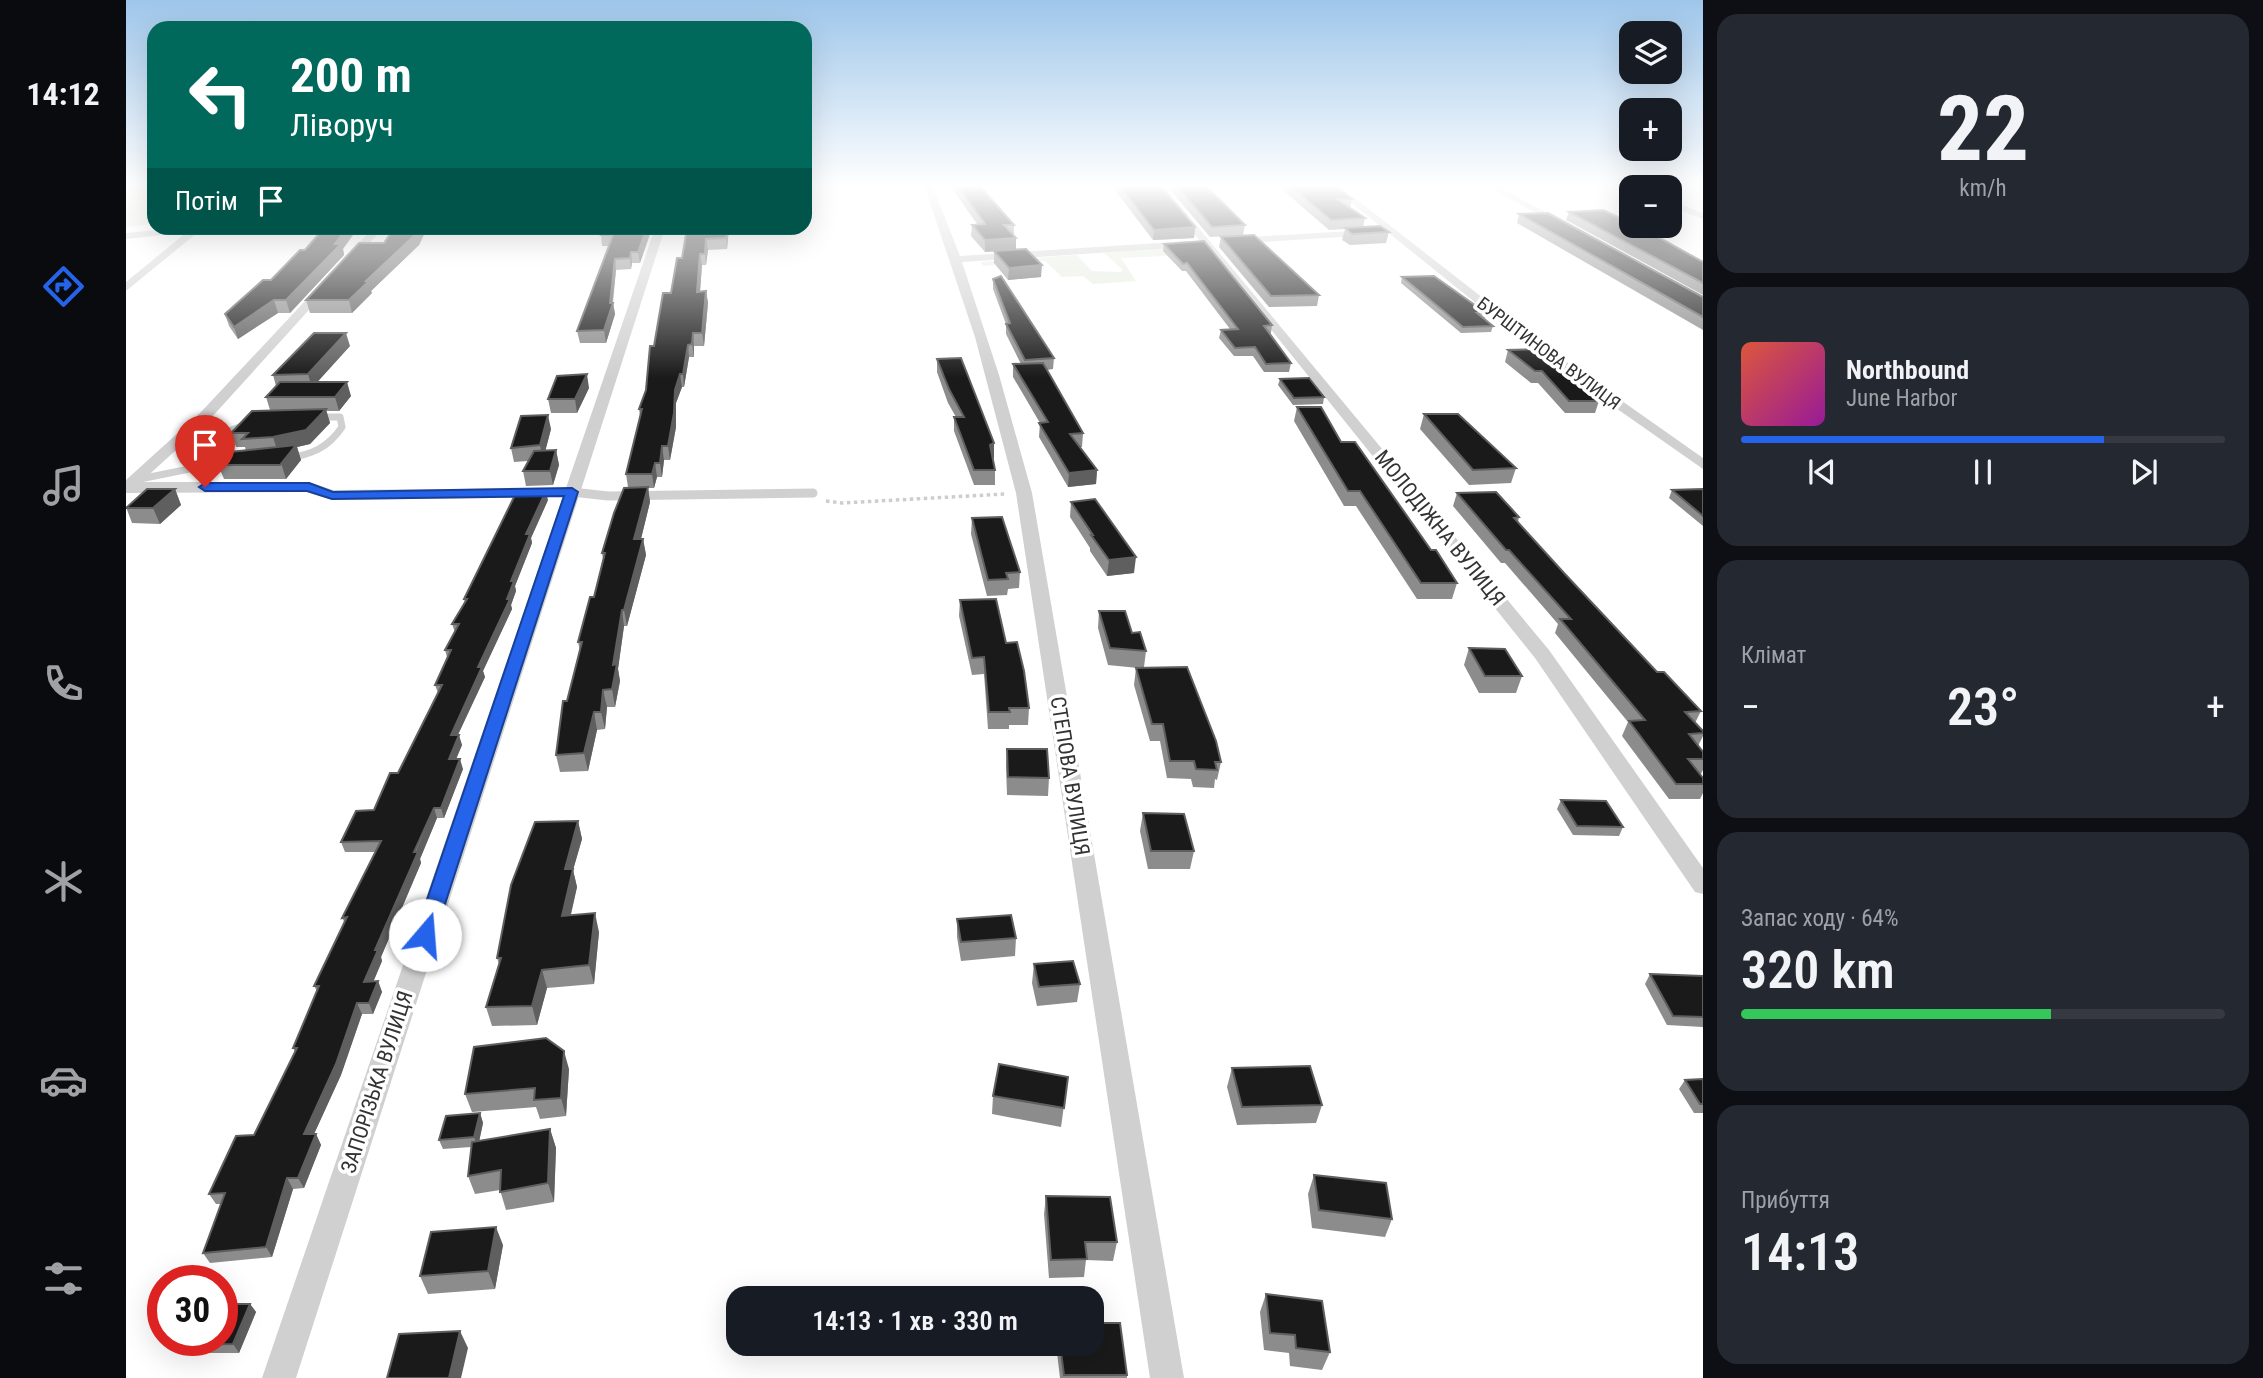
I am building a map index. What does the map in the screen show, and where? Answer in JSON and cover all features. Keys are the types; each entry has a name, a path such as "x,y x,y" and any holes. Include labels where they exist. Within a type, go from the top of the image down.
{"street":[{"path":"126,288 172,249"},
{"path":"129,485 206,415 359,249"},
{"name":"ЗАПОРІЗЬКА ВУЛИЦЯ","path":"279,1378 654,249"},
{"name":"СТЕПОВА ВУЛИЦЯ","path":"954,249 999,397 1024,493 1167,1378"},
{"path":"958,259 1109,249"},
{"name":"МОЛОДІЖНА ВУЛИЦЯ","path":"1213,249 1542,654 1703,886"},
{"name":"БУРШТИНОВА ВУЛИЦЯ","path":"1411,249 1547,354 1703,465"},
{"path":"129,485 309,487 332,495 572,492"}],"lane":[{"path":"280,458 309,453 332,442 342,427 340,417 300,416"},
{"path":"204,466 216,436 235,426 261,419"},
{"path":"129,485 204,466 248,459"},
{"path":"572,492 608,496 813,493"}],"path":[{"path":"813,493 826,501 842,503 1024,493"}],"shaded area":[{"path":"1196,249 1209,254 1121,258 1136,281 1093,284 1083,276 1062,277 1045,261 983,266 981,262 1077,255 1092,271 1121,272 1122,269 1104,253"}],"building":[{"path":"336,249 286,300 274,300 234,327 225,314 263,280 271,280 300,250"},
{"path":"353,249 400,249 349,300 306,300"},
{"path":"608,249 639,249 638,252 631,252 630,258 615,259 610,303 613,303 604,330 577,331"},
{"path":"683,249 705,249 705,254 700,254 697,292 706,291 702,333 693,333 692,344 688,345 683,374 680,374 675,390 668,446 662,446 660,463 655,463 652,474 626,474 642,409 639,409 646,390 650,346 654,346 663,293 671,293 677,258 682,258"},
{"path":"1026,249 1042,265 1009,268 994,251"},
{"path":"1169,249 1211,249 1272,325 1264,326 1291,363 1266,364 1255,347 1235,348 1221,330 1238,329 1187,263 1183,264"},
{"path":"1231,249 1269,249 1319,295 1271,296"},
{"path":"1582,249 1615,249 1703,297 1703,317"},
{"path":"1639,249 1680,249 1703,262 1703,283"},
{"path":"1001,276 1054,358 1025,360 1006,324 1010,323 993,279"},
{"path":"1434,276 1486,313 1477,313 1493,326 1463,327 1402,277"},
{"path":"314,333 346,333 308,374 273,375"},
{"path":"1546,349 1599,401 1569,401 1542,371 1535,371 1508,350"},
{"path":"961,358 994,443 990,445 995,470 974,470 954,417 964,417 937,359"},
{"path":"1043,363 1083,433 1070,434 1097,470 1069,473 1039,423 1048,422 1013,364"},
{"path":"587,374 575,399 548,399 557,376"},
{"path":"1309,378 1324,397 1294,398 1280,379"},
{"path":"280,382 347,382 335,397 266,397"},
{"path":"1297,407 1321,407 1341,442 1355,442 1431,550 1436,550 1457,583 1421,583 1360,491 1348,491"},
{"path":"326,409 306,430 273,437 242,439 248,433 231,433 252,411"},
{"path":"1424,414 1458,414 1516,468 1473,470"},
{"path":"548,415 540,445 511,448 521,416"},
{"path":"296,445 280,465 218,465 230,452"},
{"path":"556,450 550,471 523,471 534,451"},
{"path":"648,487 634,539 643,539 622,610 612,689 603,690 601,712 594,712 584,753 556,755 563,701 567,701 582,642 578,642 590,597 594,597 605,553 602,553 614,513 624,488"},
{"path":"147,489 175,489 153,508 126,508"},
{"path":"1703,489 1703,516 1672,490"},
{"path":"517,491 546,491 526,534 530,534 511,581 514,581 507,599 510,599 478,667 482,667 451,735 459,735 449,759 460,759 441,808 434,808 414,852 418,852 375,950 378,950 364,982 378,981 369,1003 357,1003 336,1064 304,1134 316,1134 298,1178 287,1178 266,1247 203,1253 225,1193 209,1194 236,1136 254,1135 297,1048 293,1048 319,986 314,986 347,917 342,918 381,841 341,842 356,811 374,810 390,773 398,773 442,685 435,685 451,650 445,650 459,624 452,624 467,599 464,599"},
{"path":"1496,492 1519,517 1514,518 1564,573 1657,672 1664,672 1701,711 1685,712 1703,731 1689,734 1703,752 1703,759 1688,759 1703,778 1703,784 1676,784 1629,721 1645,720 1560,619 1571,619 1457,493"},
{"path":"1095,499 1136,557 1109,560 1071,502"},
{"path":"1002,517 1020,572 1006,573 1008,579 988,580 972,518"},
{"path":"996,599 1006,643 1017,642 1029,708 989,712 984,657 972,658 960,600"},
{"path":"1099,611 1125,611 1132,633 1140,632 1146,651 1110,648"},
{"path":"1469,648 1505,649 1522,676 1485,676"},
{"path":"1187,667 1216,741 1221,762 1215,762 1217,770 1196,769 1194,761 1170,761 1163,724 1152,724 1136,668"},
{"path":"1007,749 1047,749 1049,778 1008,777"},
{"path":"1561,800 1606,801 1623,827 1577,826"},
{"path":"1143,813 1184,814 1194,851 1151,851"},
{"path":"578,821 565,869 573,869 562,916 595,913 589,965 542,970 532,1006 486,1007 501,958 497,958 511,885 535,822"},
{"path":"1011,915 1016,938 961,942 957,919"},
{"path":"1073,961 1080,984 1039,987 1034,964"},
{"path":"1650,974 1703,976 1703,1017 1673,1016"},
{"path":"546,1038 564,1051 561,1098 534,1100 535,1088 465,1094 474,1047"},
{"path":"999,1064 1068,1077 1064,1108 993,1096"},
{"path":"1310,1066 1322,1105 1242,1107 1232,1068"},
{"path":"1703,1079 1703,1104 1700,1104 1685,1080"},
{"path":"480,1113 474,1137 439,1140 446,1116"},
{"path":"550,1129 548,1183 500,1192 501,1170 468,1176 472,1142"},
{"path":"1314,1175 1386,1183 1392,1219 1319,1210"},
{"path":"1046,1196 1110,1197 1117,1242 1085,1242 1087,1259 1051,1260"},
{"path":"496,1227 488,1271 420,1276 431,1232"},
{"path":"1266,1294 1322,1301 1330,1352 1296,1348 1295,1335 1270,1333"},
{"path":"238,1304 250,1304 238,1332"},
{"path":"1104,1323 1120,1323 1127,1375 1064,1375 1062,1356 1104,1356"},
{"path":"460,1331 449,1378 387,1378 399,1334"}],"route":[{"path":"205,487 309,487 332,495 572,492 425,935"}]}
